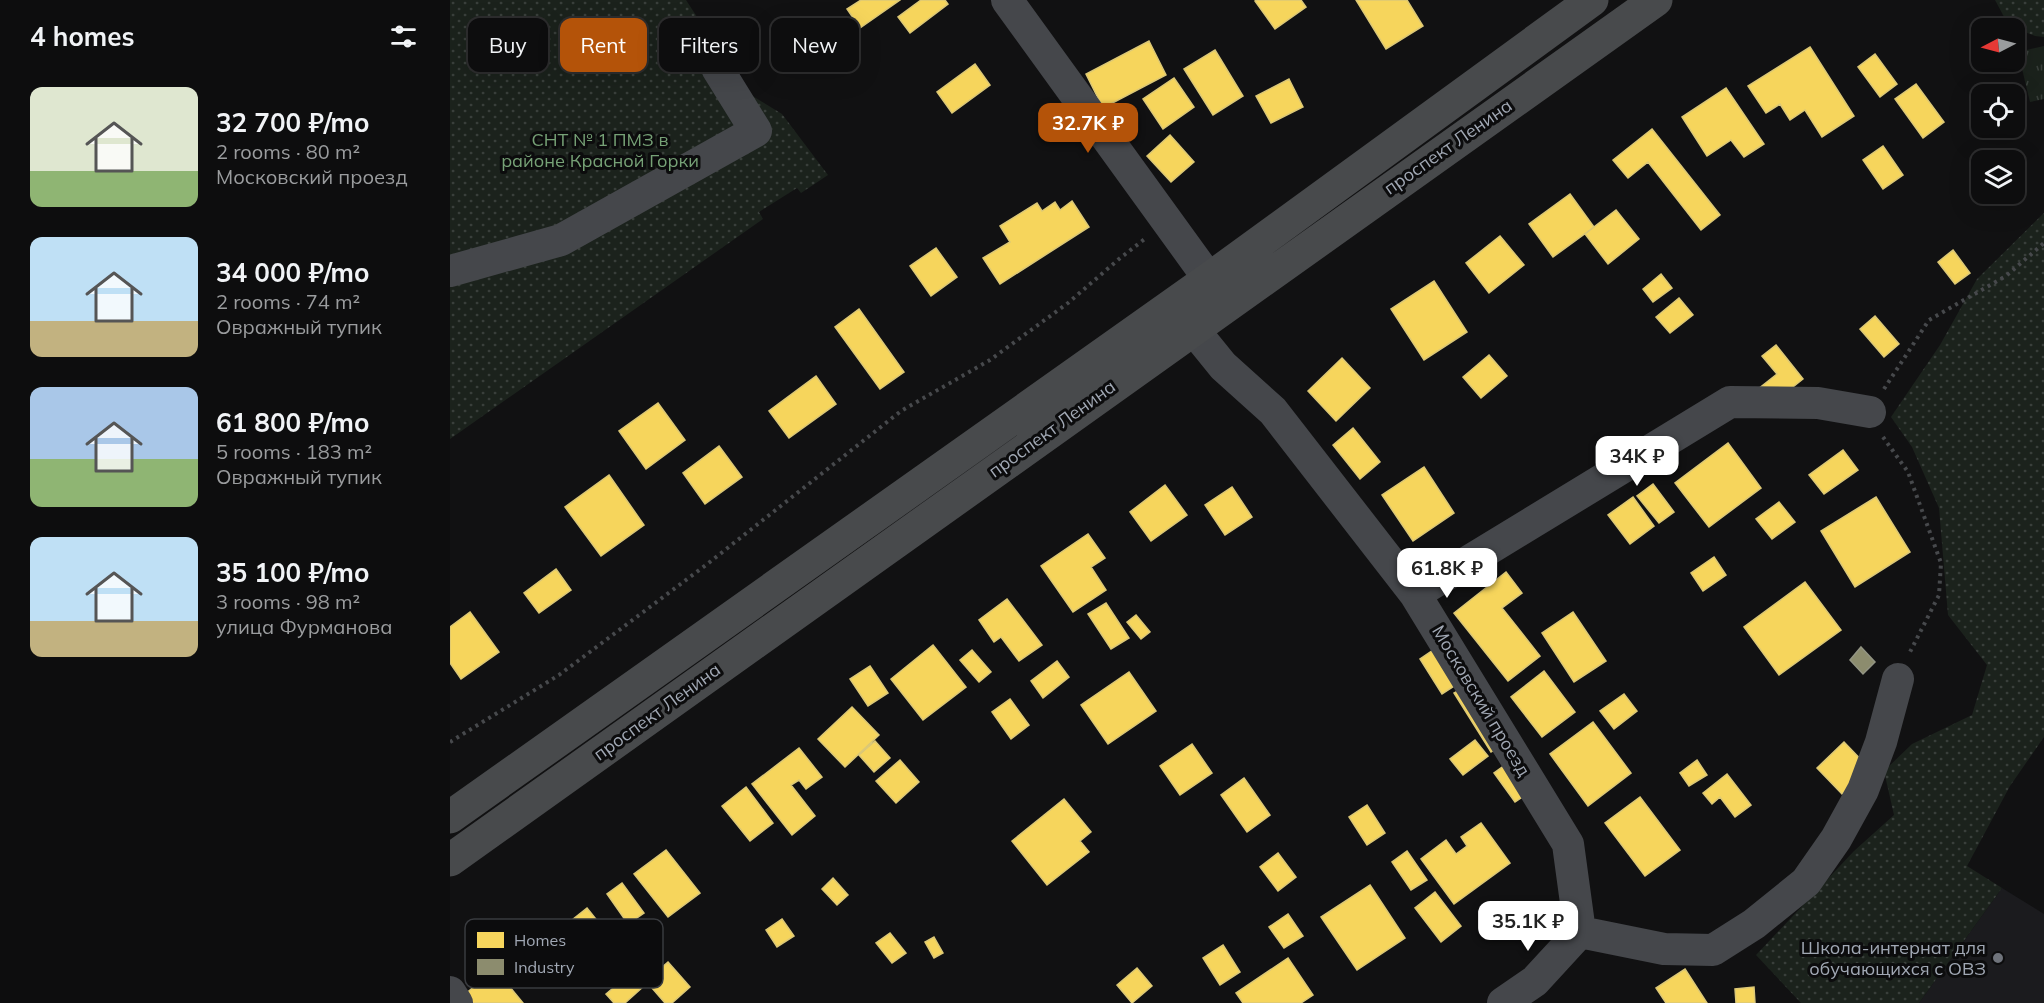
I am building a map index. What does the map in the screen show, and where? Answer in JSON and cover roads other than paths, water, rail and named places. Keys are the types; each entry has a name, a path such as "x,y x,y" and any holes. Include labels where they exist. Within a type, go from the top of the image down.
{"main road":[{"name":"проспект Ленина","path":"450,817 1209,279 1592,0"},
{"name":"проспект Ленина","path":"450,860 1656,0"}],"street":[{"path":"1007,0 1209,279"},
{"path":"450,271 561,240 756,131 719,72"},
{"name":"Московский проезд","path":"1193,329 1223,366 1273,411 1415,594 1568,844 1580,932"},
{"path":"1415,594 1730,402 1818,403 1870,412"},
{"path":"1503,1003 1535,981 1580,932 1664,949 1713,950 1763,917 1806,882 1841,829 1867,781 1881,742 1898,680"},
{"path":"450,992 457,1003"}],"place":[{"name":"Школа-интернат для обучающихся с ОВЗ","path":"1998,958"}],"park label":[{"name":"СНТ № 1 ПМЗ в районе Красной Горки","path":"600,150"}]}
